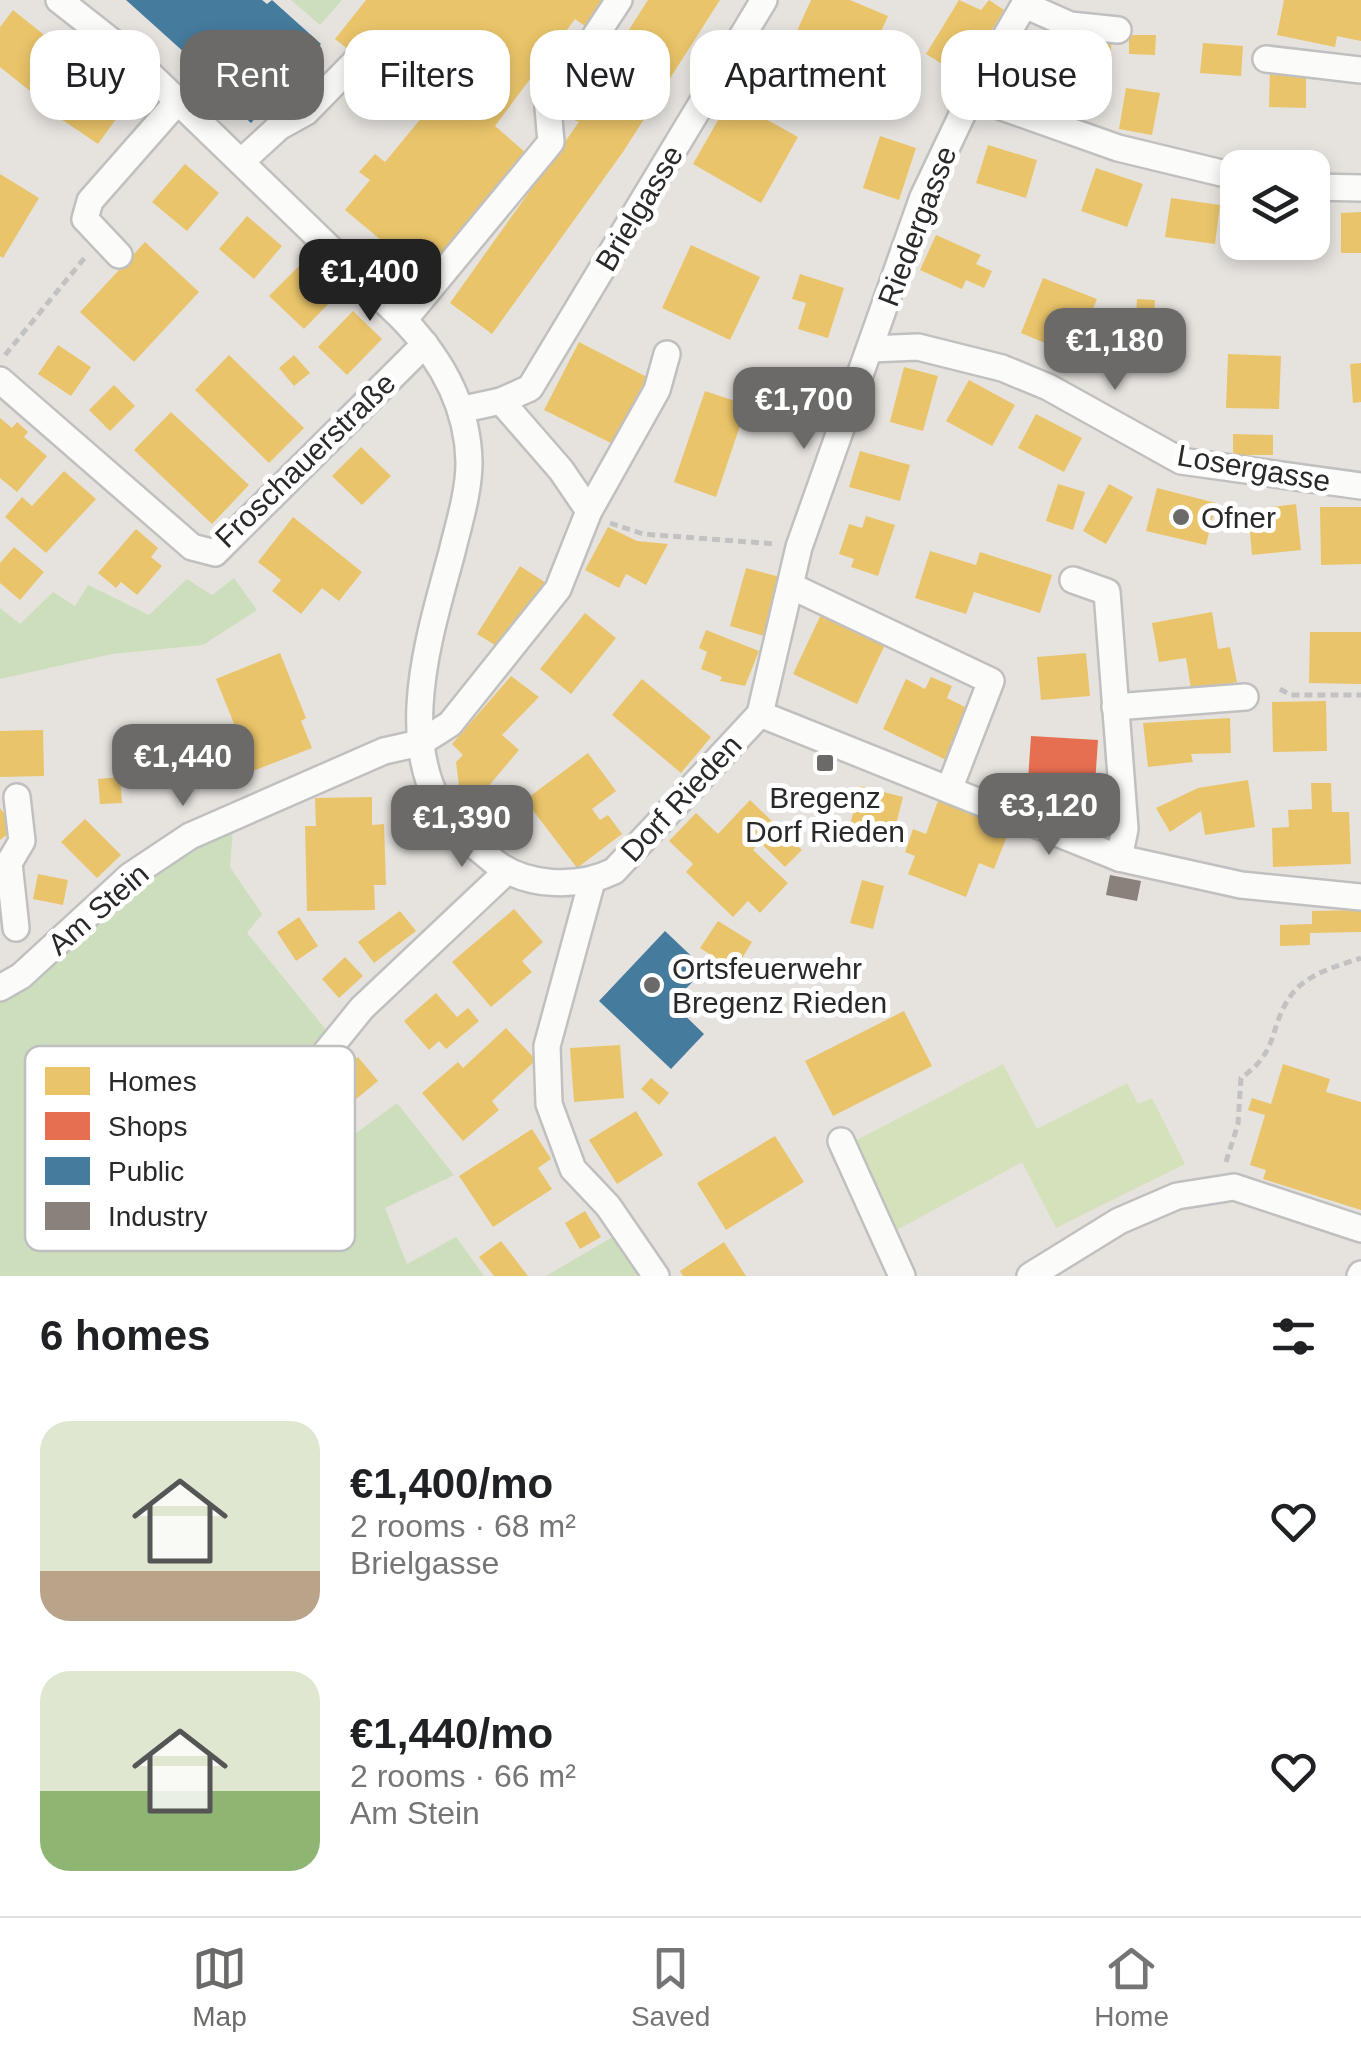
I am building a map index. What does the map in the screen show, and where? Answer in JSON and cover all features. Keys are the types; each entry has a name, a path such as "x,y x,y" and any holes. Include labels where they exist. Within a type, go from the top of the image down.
{"street":[{"path":"59,0 178,101 425,344 464,409 467,478 422,685 420,744 432,790 457,830 506,872 542,881 592,881"},
{"path":"404,320 551,142 548,108 619,0"},
{"name":"Brielgasse","path":"464,409 502,401 530,388 764,0"},
{"path":"1026,2 1070,25 1118,30"},
{"name":"Riedergasse","path":"1010,30 1026,2"},
{"path":"1266,59 1361,70"},
{"path":"242,162 279,127 306,112 344,73"},
{"path":"110,246 85,220 90,201 178,101"},
{"name":"Riedergasse","path":"870,349 923,197 960,120"},
{"path":"1039,120 1118,148 1220,174"},
{"path":"1330,187 1361,188"},
{"name":"Froschauerstraße","path":"0,380 204,553 225,547 425,344"},
{"name":"Losergasse","path":"870,349 918,348 1002,368 1048,387 1182,461 1361,486"},
{"name":"Dorf Rieden","path":"656,1276 608,1206 573,1169 550,1104 547,1046 592,881 614,871 760,714 799,547 870,349"},
{"path":"420,744 450,724 558,589 589,511 657,390 667,354"},
{"path":"502,401 561,470 589,511"},
{"path":"1073,580 1106,592 1125,829 1119,858"},
{"path":"790,586 991,680 950,787"},
{"path":"1116,707 1245,697"},
{"path":"760,714 1119,858 1241,885 1361,898"},
{"name":"Am Stein","path":"0,988 51,949 130,876 190,836 384,751 420,744"},
{"path":"17,797 22,841 9,863 8,929 51,949"},
{"path":"331,1046 362,1008 506,872"},
{"path":"841,1140 902,1276"},
{"path":"1030,1276 1052,1268 1119,1220 1177,1196 1234,1187 1361,1229"}],"path":[{"path":"0,361 110,246"},
{"path":"589,511 642,534 799,547"},
{"path":"1280,689 1291,694 1361,696"},
{"path":"1217,1190 1238,1124 1241,1078 1264,1062 1292,994 1320,972 1361,958"}],"green space":[{"path":"291,0 342,0 320,25"},
{"path":"234,578 257,610 203,645 112,654 0,679 0,608 20,624 53,592 75,606 88,585 149,615 187,579 212,595"},
{"path":"233,828 230,867 262,914 247,933 332,1037 323,1046 25,1046 25,1251 355,1251 355,1134 397,1103 454,1175 385,1208 407,1264 456,1237 484,1276 0,1276 0,1000 61,959 151,877"},
{"path":"1003,1064 1037,1129 1127,1083 1138,1104 1152,1098 1185,1164 1056,1228 1022,1162 895,1231 849,1144"},
{"path":"623,1231 648,1276 546,1276"}],"building: Homes":[{"path":"366,0 607,0 585,26 575,19 567,30 530,30 530,79 510,106 510,30 344,30 344,46 335,39"},
{"path":"648,0 720,0 701,30 690,30 690,47 670,78 670,30 629,30"},
{"path":"811,0 850,0 888,16 882,30 797,30"},
{"path":"959,0 981,10 989,0 1004,10 992,30 941,30 941,63 926,54"},
{"path":"1284,0 1361,0 1361,41 1337,36 1335,47 1277,35"},
{"path":"13,10 38,30 30,30 30,91 0,67 0,27"},
{"path":"1129,35 1156,35 1155,55 1129,54"},
{"path":"1203,43 1243,46 1241,76 1200,73"},
{"path":"1270,69 1306,69 1306,108 1269,107"},
{"path":"1126,88 1160,93 1152,135 1119,129"},
{"path":"62,120 115,120 98,144"},
{"path":"420,120 499,120 495,126 526,153 424,276 345,210 370,180 359,172 375,154 385,162"},
{"path":"574,120 643,120 492,334 450,303 579,122"},
{"path":"718,120 768,120 798,137 761,203 693,164"},
{"path":"880,136 916,148 899,200 863,188"},
{"path":"988,145 1037,160 1026,198 976,183"},
{"path":"185,164 219,193 187,231 152,202"},
{"path":"1096,168 1143,184 1127,227 1081,211"},
{"path":"0,174 39,198 3,258 0,256"},
{"path":"1171,198 1220,205 1215,244 1165,237"},
{"path":"1361,212 1361,253 1341,253 1341,213"},
{"path":"247,216 282,246 254,279 219,249"},
{"path":"936,235 981,255 976,264 992,271 984,288 966,280 962,289 920,270"},
{"path":"145,242 199,292 134,362 80,312"},
{"path":"691,245 760,277 730,340 662,308"},
{"path":"300,265 334,298 304,329 269,296"},
{"path":"800,274 844,288 828,338 798,329 806,303 792,299"},
{"path":"1043,278 1097,299 1074,355 1021,333"},
{"path":"1137,299 1155,300 1154,314 1136,313"},
{"path":"353,311 382,339 347,375 318,347"},
{"path":"579,342 647,377 613,444 544,410"},
{"path":"58,345 91,367 71,396 38,374"},
{"path":"1228,354 1281,356 1279,409 1226,408"},
{"path":"229,355 304,428 269,463 195,390"},
{"path":"294,355 310,373 294,386 279,368"},
{"path":"1361,363 1361,402 1353,403 1350,364"},
{"path":"904,367 938,376 923,431 890,422"},
{"path":"818,374 841,382 835,400 812,392"},
{"path":"969,380 1015,405 992,446 946,421"},
{"path":"114,385 135,406 110,431 89,410"},
{"path":"705,391 747,405 716,497 674,482"},
{"path":"171,412 249,485 212,524 134,450"},
{"path":"1036,414 1082,438 1064,472 1018,448"},
{"path":"0,418 12,428 17,422 28,432 24,437 47,456 17,492 0,478"},
{"path":"1233,434 1273,435 1273,455 1233,455"},
{"path":"361,447 391,476 362,505 332,476"},
{"path":"860,451 910,465 900,501 849,487"},
{"path":"64,471 96,499 46,553 5,517 22,497 32,506"},
{"path":"1058,484 1085,492 1073,530 1046,521"},
{"path":"1109,484 1133,497 1106,544 1083,531"},
{"name":"Ofner","path":"1157,488 1216,503 1206,545 1146,531"},
{"path":"1296,504 1301,550 1252,555 1248,510"},
{"path":"1320,507 1361,507 1361,564 1321,565"},
{"path":"866,516 895,525 878,576 851,567 854,559 839,554 849,524 862,528"},
{"path":"293,517 362,572 339,601 322,588 301,614 272,591 281,580 258,562"},
{"path":"608,527 637,541 668,544 646,585 626,574 619,588 585,570"},
{"path":"136,529 158,548 151,557 162,566 137,595 121,582 116,588 98,573"},
{"path":"14,547 44,572 20,600 0,583 0,563"},
{"path":"930,551 976,565 980,552 1052,575 1040,613 974,592 966,614 915,598"},
{"path":"520,566 546,583 503,650 477,634"},
{"path":"746,568 780,577 764,636 730,626"},
{"path":"825,606 889,636 857,704 793,674"},
{"path":"1212,612 1218,649 1230,647 1237,682 1191,689 1186,658 1159,662 1152,623"},
{"path":"585,613 616,638 571,694 540,669"},
{"path":"706,630 759,651 745,686 720,681 722,677 701,669 707,652 699,648"},
{"path":"1310,632 1361,632 1361,684 1309,683"},
{"path":"280,653 306,718 301,721 312,748 253,771 216,679"},
{"path":"1086,653 1090,696 1041,700 1037,657"},
{"path":"511,676 539,697 502,735 519,750 470,808 459,786 456,762 463,755 452,744"},
{"path":"931,677 952,686 947,698 971,710 946,760 883,729 906,679 925,689"},
{"path":"642,679 711,737 681,773 612,715"},
{"path":"1326,701 1327,751 1273,752 1272,702"},
{"path":"1230,718 1231,753 1191,754 1193,762 1148,767 1143,723"},
{"path":"43,730 44,776 0,777 0,731"},
{"path":"588,753 616,791 592,809 600,820 608,815 622,834 577,868 525,800"},
{"path":"120,777 122,803 100,804 98,779"},
{"path":"1248,780 1255,827 1205,835 1201,811 1170,832 1156,808 1198,788"},
{"path":"1311,783 1331,783 1332,812 1349,812 1351,864 1273,867 1272,828 1289,827 1288,810 1312,809"},
{"path":"860,786 903,797 893,836 850,825"},
{"path":"372,797 372,825 384,824 386,885 374,885 375,910 307,911 305,826 316,826 315,798"},
{"path":"939,798 1011,826 994,869 979,863 966,897 908,874 915,856 905,852 913,829 926,834"},
{"path":"750,800 802,850 785,867 760,842 753,850 788,883 760,913 748,901 733,917 686,872 693,864 669,841 696,813 718,834"},
{"path":"0,808 16,828 0,840"},
{"path":"85,819 121,855 97,878 61,842"},
{"path":"38,874 68,880 63,905 33,899"},
{"path":"862,880 884,886 873,929 850,923"},
{"path":"514,909 543,942 522,961 532,972 491,1007 452,962"},
{"path":"1361,910 1361,932 1310,933 1310,945 1280,946 1280,925 1312,924 1312,911"},
{"path":"400,911 416,931 374,963 358,942"},
{"path":"299,917 318,946 296,961 277,932"},
{"path":"718,921 752,942 735,970 700,948"},
{"path":"345,957 363,976 339,998 322,979"},
{"path":"436,993 457,1017 468,1008 479,1021 446,1049 439,1041 429,1050 404,1021"},
{"path":"904,1011 932,1066 833,1116 805,1061"},
{"path":"506,1028 536,1060 492,1101 499,1110 463,1141 422,1093 458,1062 463,1068"},
{"path":"620,1045 624,1098 574,1102 570,1048"},
{"path":"358,1057 378,1081 355,1100"},
{"path":"1283,1064 1330,1079 1326,1092 1361,1102 1361,1210 1263,1179 1266,1170 1250,1165 1265,1115 1248,1110 1252,1098 1271,1104"},
{"path":"651,1078 669,1093 659,1105 641,1089"},
{"path":"636,1111 663,1155 617,1184 589,1140"},
{"path":"532,1129 551,1159 538,1168 552,1189 493,1227 459,1176"},
{"path":"775,1136 804,1182 726,1230 697,1183"},
{"path":"585,1211 601,1237 580,1249 565,1223"},
{"path":"501,1241 528,1276 494,1276 479,1257"},
{"path":"724,1242 746,1276 683,1276 680,1271"}],"building: Shops":[{"path":"1031,736 1098,740 1095,784 1028,780"}],"building: Public":[{"path":"126,0 262,0 267,4 272,0 305,30 180,30 180,49"},
{"name":"Ortsfeuerwehr Bregenz Rieden","path":"665,931 705,969 672,1003 704,1034 671,1069 599,1001"}],"building: Industry":[{"path":"1110,875 1141,881 1137,901 1106,895"}],"place":[{"name":"Ofner","path":"1181,517"},
{"name":"Bregenz Dorf Rieden","path":"825,763"},
{"name":"Ortsfeuerwehr Bregenz Rieden","path":"652,985"}]}
